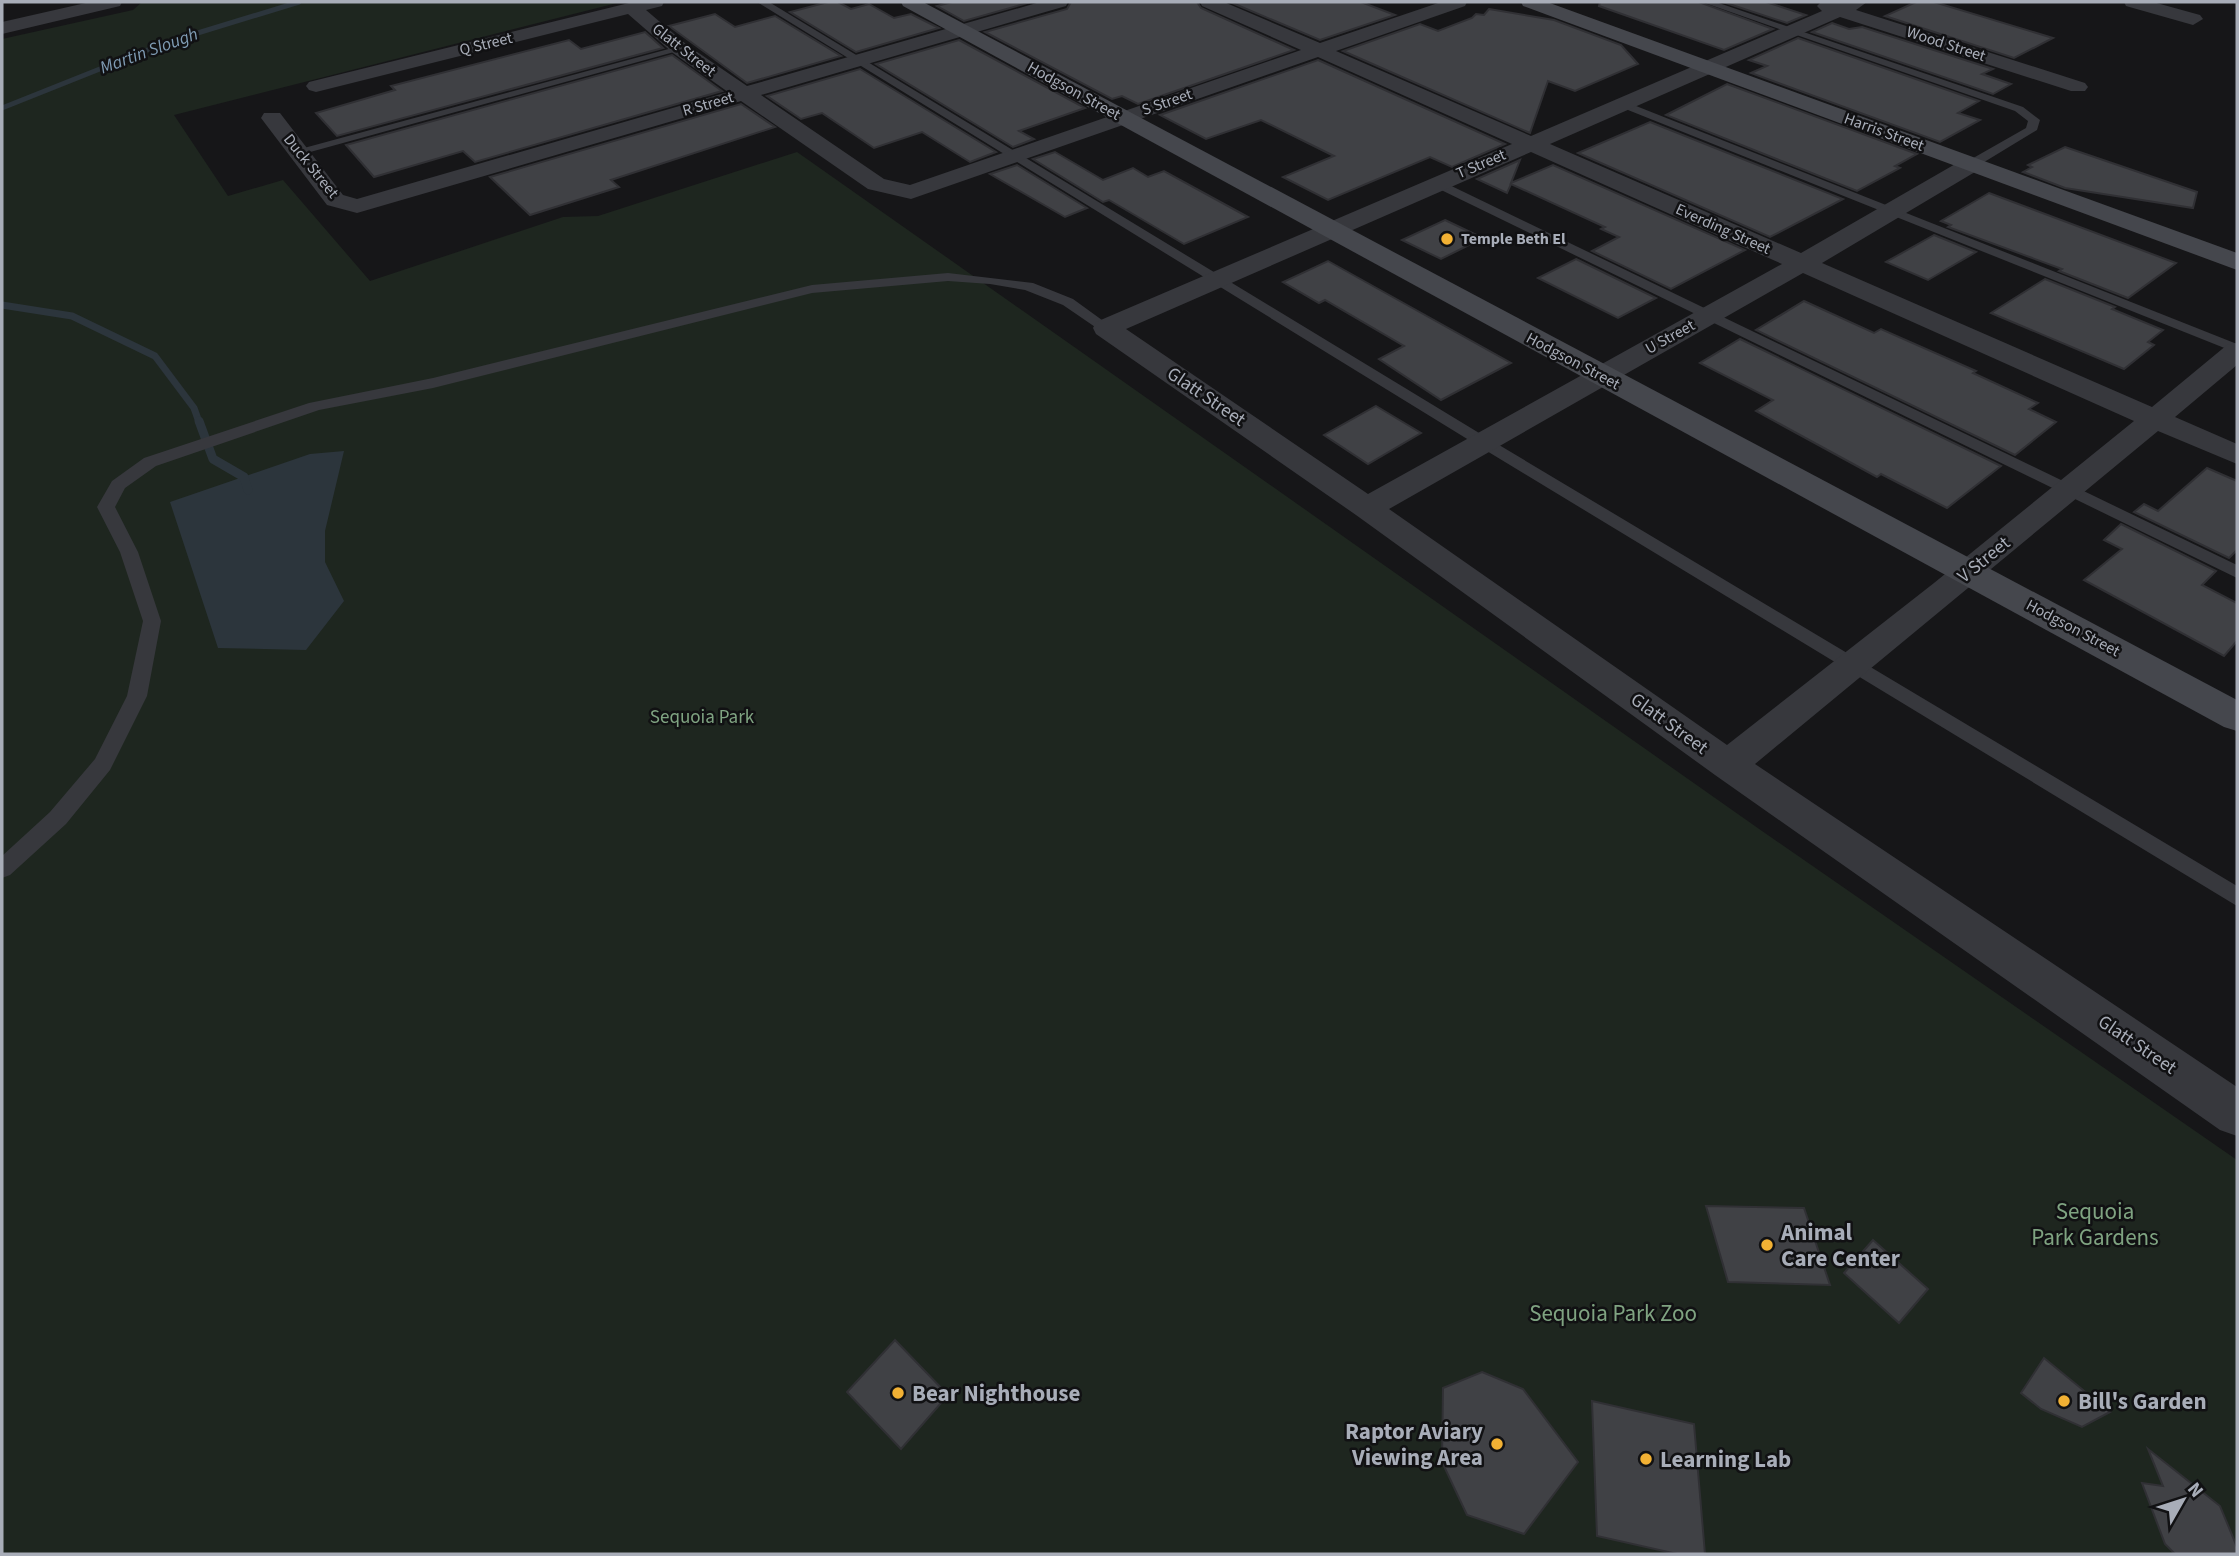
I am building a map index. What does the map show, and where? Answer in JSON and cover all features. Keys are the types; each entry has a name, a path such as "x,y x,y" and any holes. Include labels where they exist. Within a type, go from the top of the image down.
{"street":[{"path":"2,28 113,2"},
{"name":"Q Street","path":"316,86 655,2"},
{"name":"Hodgson Street","path":"910,2 2237,717"},
{"name":"R Street","path":"357,206 1059,2"},
{"name":"Everding Street","path":"1209,2 2237,454"},
{"name":"S Street","path":"876,184 911,192 1458,2"},
{"name":"Harris Street","path":"1530,2 2237,262"},
{"name":"Wood Street","path":"1814,2 1849,6 2078,87"},
{"path":"2133,2 2193,19"},
{"name":"T Street","path":"1105,328 1849,6"},
{"name":"Glatt Street","path":"632,8 680,49 876,184"},
{"name":"Duck Street","path":"272,118 335,200 357,206"},
{"name":"U Street","path":"1367,508 1891,213 1972,164"},
{"name":"Glatt Street","path":"1105,328 1367,508 1728,765 2237,1114"},
{"name":"V Street","path":"1728,765 1969,572 2237,350"}],"lane":[{"path":"762,2 1483,442 2237,897"},
{"path":"1707,2 2019,109 2034,120 2031,130 1972,164"},
{"path":"299,151 680,49"},
{"path":"1622,104 2237,350"},
{"path":"1437,183 2237,572"},
{"path":"2,869 58,818 103,764 137,696 152,621 129,552 106,507 118,485 150,462 315,406 433,383 812,289 948,277 990,280 1028,286 1068,302 1105,328"}],"green space":[{"name":"Sequoia Park","path":"142,2 621,2 174,115 228,196 283,180 370,281 563,217 598,216 797,152 1762,831 2237,1160 2237,1554 2,1554 2,39 133,10"}],"shaded area":[{"path":"344,451 325,531 325,562 344,601 306,650 218,648 170,502 310,454"}],"building":[{"path":"838,2 851,9 869,4 894,18 911,14 939,28 856,52 790,12"},
{"path":"952,2 1031,2 964,21 937,6"},
{"path":"1071,2 1197,2 1201,8 1294,50 1138,104 1122,96 1112,99 985,32 1067,9"},
{"path":"1230,2 1361,2 1395,15 1320,40"},
{"path":"1600,2 1699,2 1773,29 1724,50 1599,6"},
{"path":"1723,2 1766,2 1806,15 1787,23"},
{"path":"1916,2 1934,2 2053,38 2014,58 1885,16"},
{"path":"1489,9 1554,20 1621,45 1638,64 1575,91 1548,81 1530,133 1343,51 1420,24 1438,31 1476,14 1484,15"},
{"path":"715,14 735,27 775,16 841,56 747,83 669,26"},
{"path":"1832,23 1849,29 1862,27 1993,69 1982,74 2011,84 1993,94 1812,32"},
{"path":"645,32 663,48 337,136 316,113 395,90 391,86 569,40 581,49"},
{"path":"1798,38 1979,101 1958,113 1980,120 1940,142 1751,73 1767,66 1749,60"},
{"path":"959,40 1085,108 1019,131 1034,139 1013,147 876,64"},
{"path":"672,55 722,91 475,162 463,151 374,177 346,145"},
{"path":"1318,60 1505,144 1452,167 1430,157 1328,200 1283,177 1334,156 1261,120 1206,139 1160,115"},
{"path":"860,69 996,152 970,162 922,132 874,148 822,113 801,119 767,96"},
{"path":"1727,84 1917,154 1895,166 1900,168 1857,191 1666,115"},
{"path":"741,104 775,127 611,180 619,187 530,215 490,177"},
{"path":"1650,122 1843,199 1770,237 1578,153"},
{"path":"2065,147 2197,192 2193,208 2065,188 2023,172 2032,167 2028,165"},
{"path":"1055,152 1103,180 1133,168 1148,177 1164,171 1248,217 1184,244 1109,200 1103,202 1033,159"},
{"path":"1520,160 1511,183 1553,165 1745,250 1671,289 1592,251 1619,237 1601,229 1605,227 1511,184 1507,193 1477,179"},
{"path":"1017,165 1087,208 1065,217 990,174"},
{"path":"1989,193 2176,263 2128,298 2059,271 2062,269 1948,227 1951,225 1941,221"},
{"path":"1445,220 1483,238 1441,259 1402,240"},
{"path":"1934,235 1976,252 1928,280 1886,262"},
{"path":"1576,259 1656,298 1618,318 1538,278"},
{"path":"1328,261 1511,363 1441,400 1379,359 1404,346 1325,300 1319,303 1283,282"},
{"path":"2045,279 2163,330 2148,342 2154,345 2124,369 1991,313"},
{"path":"1804,301 1874,333 1881,329 1976,371 1973,373 2038,403 2029,409 2056,422 2015,455 1756,330"},
{"path":"1740,339 2001,466 1947,508 1881,474 1877,477 1756,411 1773,400 1700,363"},
{"path":"1376,406 1421,433 1368,464 1324,435"},
{"path":"2207,468 2237,481 2237,550 2229,558 2134,512 2144,504 2158,511"},
{"path":"2121,524 2216,571 2202,585 2237,603 2237,641 2224,656 2084,580 2122,549 2104,540"},
{"name":"Animal Care Center","path":"1706,1206 1804,1208 1830,1285 1728,1282"},
{"path":"1873,1240 1928,1289 1899,1323 1844,1273"},
{"name":"Bear Nighthouse","path":"895,1340 948,1395 901,1449 847,1392"},
{"name":"Bill's Garden","path":"2044,1358 2110,1412 2082,1427 2041,1409 2021,1393"},
{"name":"Raptor Aviary Viewing Area","path":"1482,1372 1523,1389 1578,1462 1524,1534 1467,1515 1442,1462 1443,1388"},
{"name":"Learning Lab","path":"1592,1401 1694,1424 1705,1554 1677,1554 1597,1536"},
{"path":"2148,1449 2220,1506 2237,1547 2237,1554 2175,1554 2165,1544 2142,1483 2163,1486"}],"waterway":[{"name":"Martin Slough","path":"2,108 165,43 299,2"},
{"path":"2,305 72,316 155,356 194,408 199,422"},
{"path":"199,421 213,459 244,477 248,490"}],"place":[{"name":"Temple Beth El","path":"1447,239"},
{"name":"Animal Care Center","path":"1767,1245"},
{"name":"Bear Nighthouse","path":"898,1393"},
{"name":"Bill's Garden","path":"2064,1401"},
{"name":"Raptor Aviary Viewing Area","path":"1497,1444"},
{"name":"Learning Lab","path":"1646,1459"}],"park label":[{"name":"Sequoia Park Gardens","path":"2095,1224"},
{"name":"Sequoia Park Zoo","path":"1613,1313"}]}
